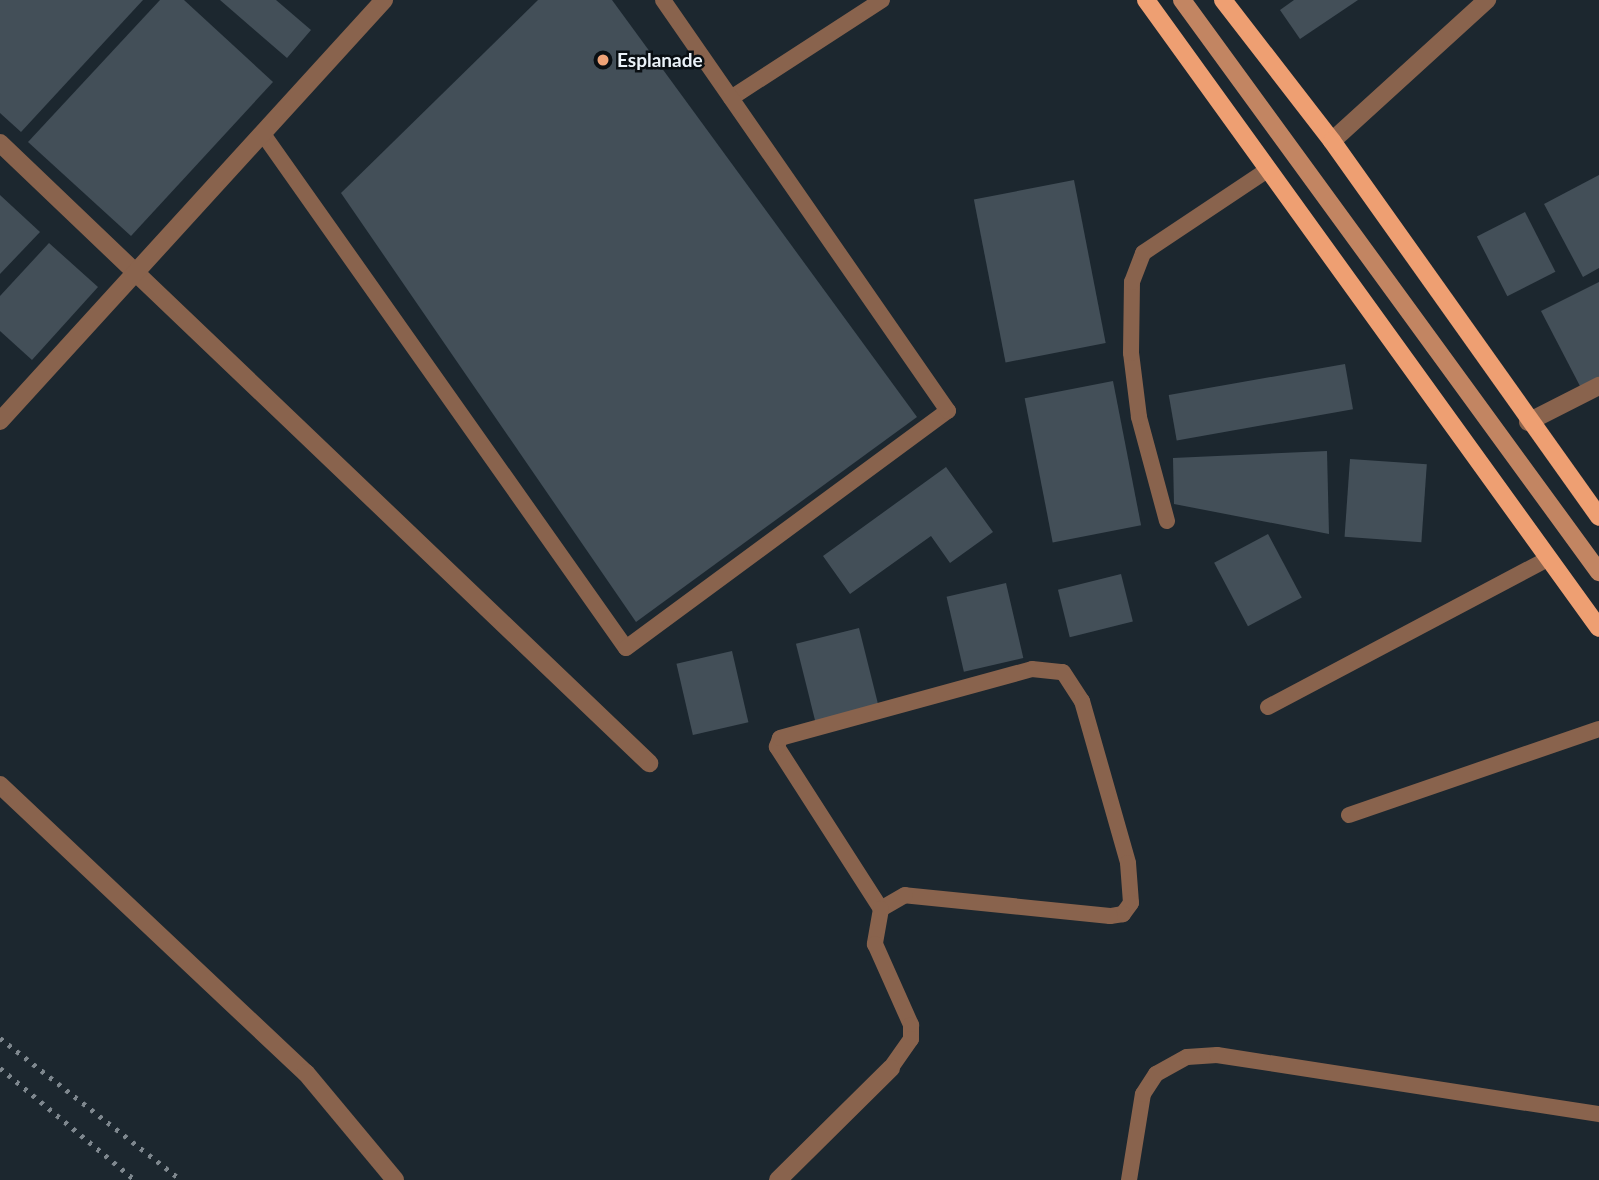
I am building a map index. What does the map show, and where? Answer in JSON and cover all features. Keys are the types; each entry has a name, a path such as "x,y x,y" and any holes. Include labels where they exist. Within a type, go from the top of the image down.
{"main road":[{"path":"1146,0 1599,628"},
{"path":"1223,0 1332,141 1528,422 1599,517"}],"street":[{"path":"0,421 384,0"},
{"path":"1182,0 1599,572"},
{"path":"1332,141 1487,0"},
{"path":"0,143 134,275 649,764"},
{"path":"1528,422 1599,386"},
{"path":"0,785 306,1073 396,1180"},
{"path":"778,1180 891,1068"}],"lane":[{"path":"263,134 626,648 948,411 663,0"},
{"path":"731,98 882,0"},
{"path":"1167,521 1139,417 1130,353 1132,282 1143,253 1269,169"},
{"path":"1268,707 1549,558"},
{"path":"881,909 905,895 1123,914 1133,887 1128,863 1082,701 1063,672 1032,669 780,738 777,747 881,909 875,944 911,1026 911,1039 891,1068"},
{"path":"1349,815 1599,729"},
{"path":"1129,1180 1143,1094 1156,1074 1187,1057 1217,1055 1599,1114"}],"building":[{"path":"0,0 143,0 21,132 0,113"},
{"path":"160,0 184,0 273,82 131,236 28,142"},
{"path":"220,0 276,0 311,30 287,58"},
{"path":"538,0 612,0 917,417 636,622 341,193"},
{"path":"1294,0 1358,0 1300,39 1280,10"},
{"path":"1599,175 1599,268 1583,277 1544,204"},
{"path":"1074,180 1106,343 1006,362 974,199"},
{"path":"0,195 40,232 0,274"},
{"path":"1525,212 1555,272 1507,296 1477,237"},
{"path":"49,243 98,287 32,360 0,331 0,296"},
{"path":"1599,282 1599,379 1581,388 1541,311"},
{"path":"1345,364 1353,409 1177,440 1169,395"},
{"path":"1113,381 1141,525 1053,542 1025,398"},
{"path":"1327,451 1329,534 1174,504 1173,458"},
{"path":"1350,459 1427,464 1421,542 1345,537"},
{"path":"946,467 993,532 950,563 931,536 850,594 823,556"},
{"path":"1268,534 1302,598 1248,626 1214,563"},
{"path":"1121,574 1133,622 1070,637 1058,590"},
{"path":"1006,583 1023,658 964,672 947,597"},
{"path":"859,628 878,706 815,721 796,644"},
{"path":"732,651 748,722 693,735 676,664"}],"railway":[{"path":"0,1038 181,1180"},
{"path":"0,1068 135,1180"}],"place":[{"name":"Esplanade","path":"603,60"}]}
